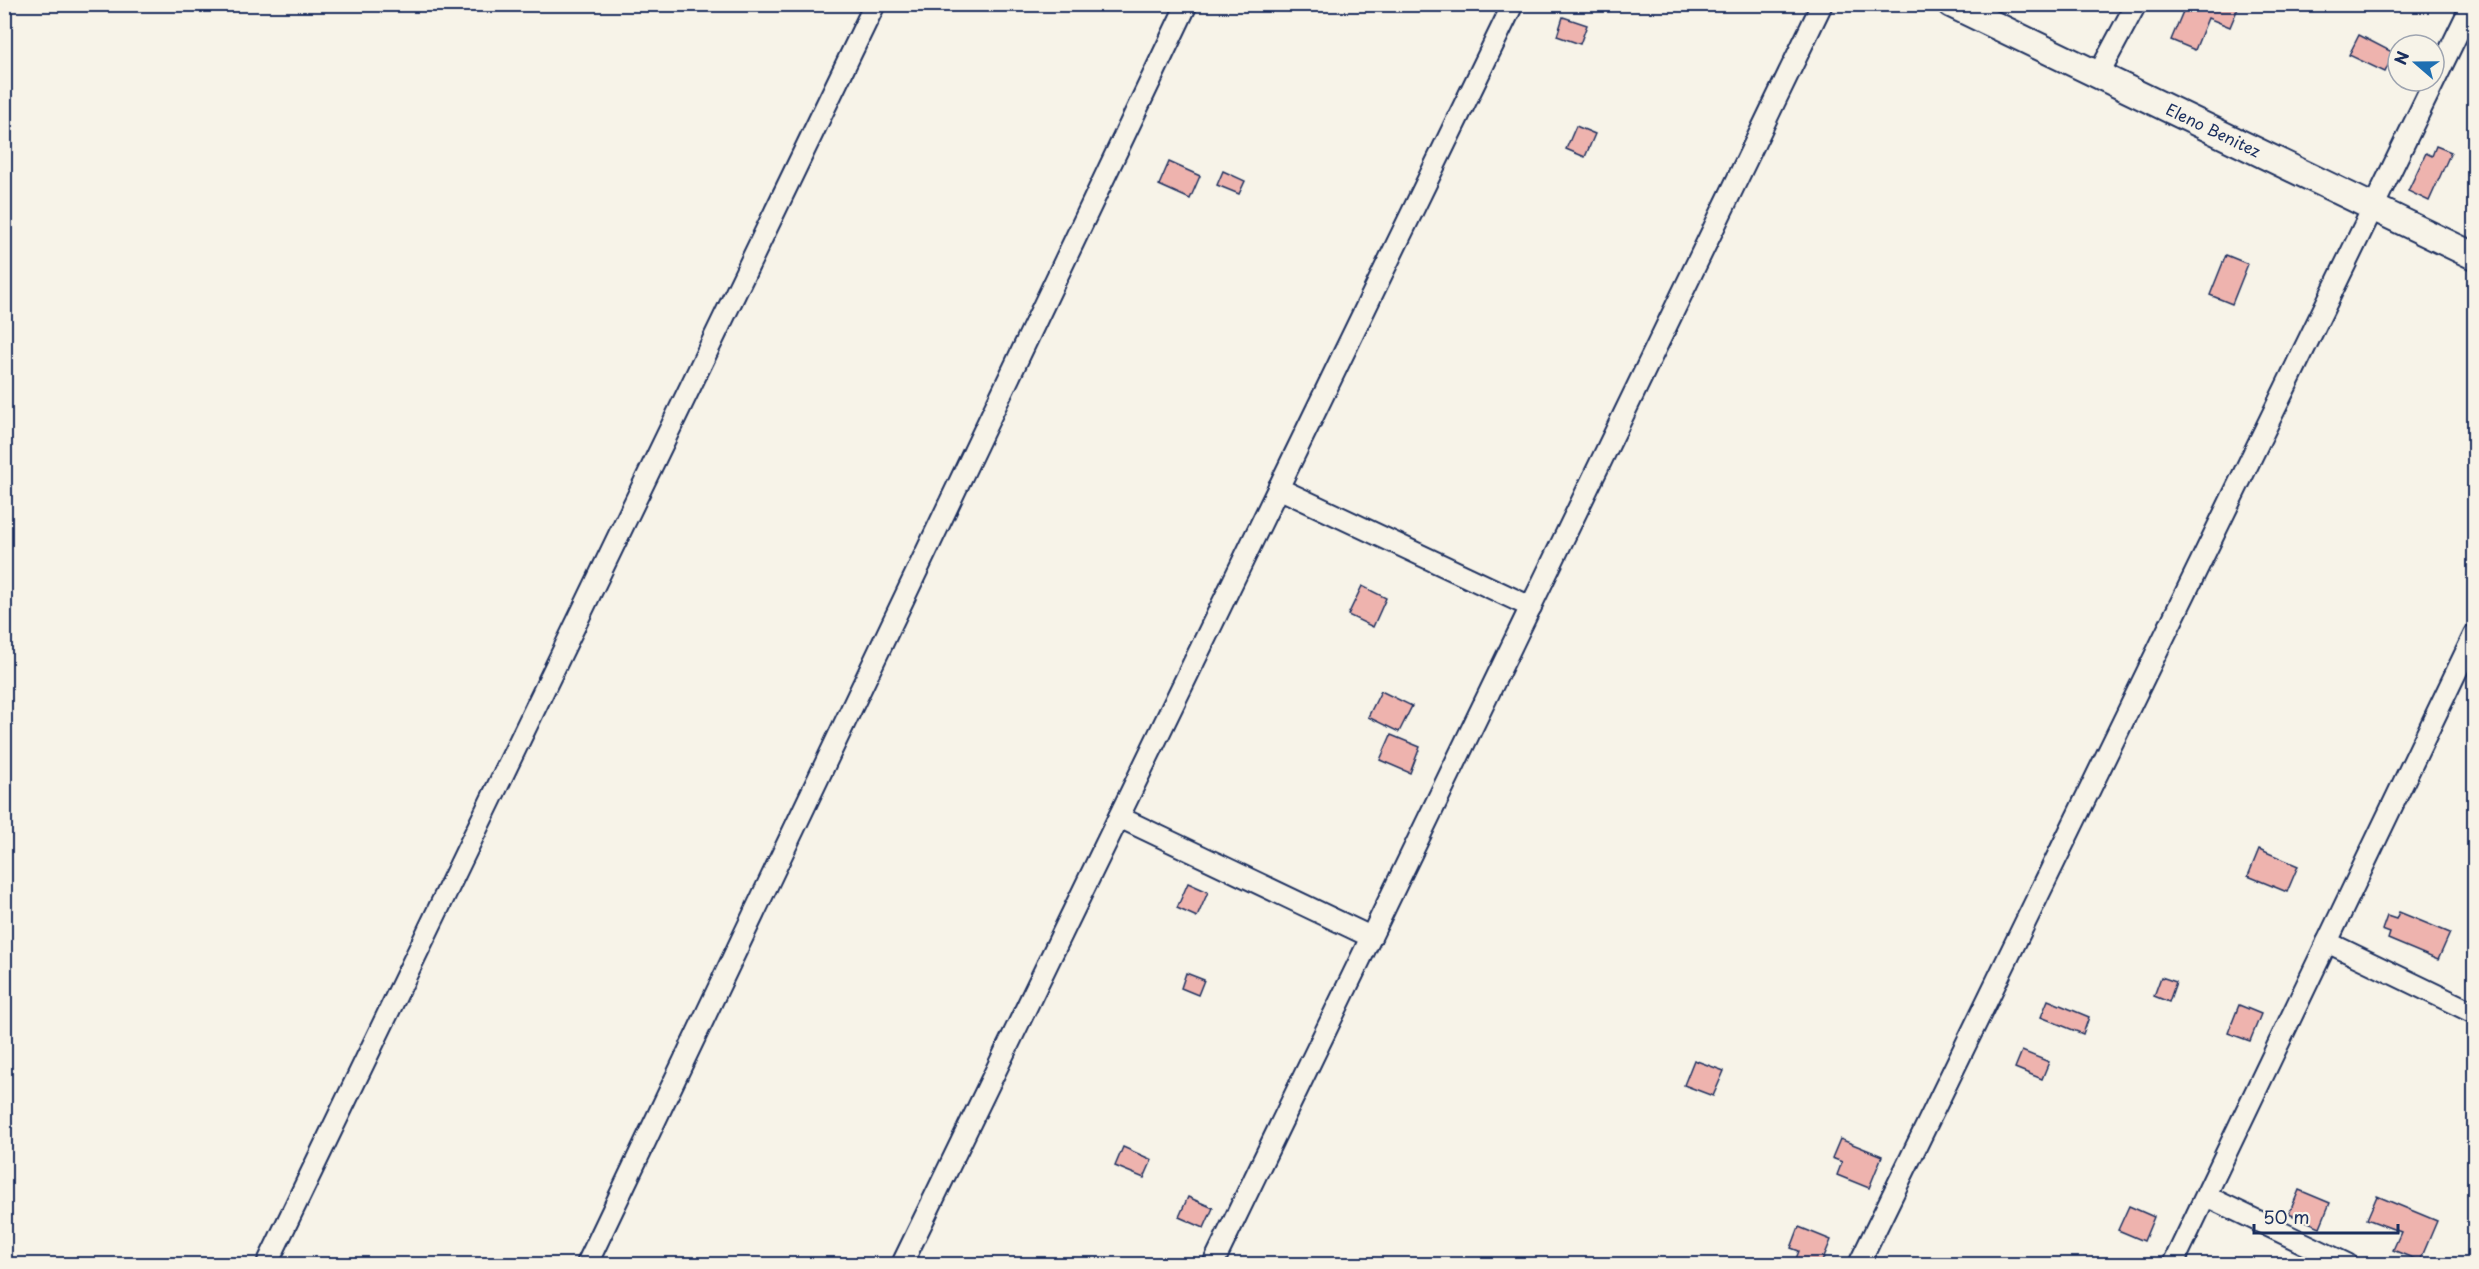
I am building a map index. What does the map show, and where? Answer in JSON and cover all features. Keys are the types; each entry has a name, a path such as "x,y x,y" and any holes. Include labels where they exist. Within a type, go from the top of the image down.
{"street":[{"path":"267,1264 875,4"},
{"path":"587,1264 1187,4"},
{"path":"902,1264 1513,4"},
{"path":"1213,1264 1822,4"},
{"name":"Eleno Benitez","path":"1951,4 2475,256"},
{"path":"2098,75 2136,4"},
{"path":"1859,1264 2472,4"},
{"path":"1278,488 1531,607"},
{"path":"2173,1264 2475,635"},
{"path":"1119,817 1371,937"},
{"path":"2327,942 2475,1013"},
{"path":"2205,1196 2347,1264"}],"building":[{"path":"2175,4 2228,4 2238,8 2230,27 2208,18 2195,50 2171,40 2184,9"},
{"path":"1563,17 1587,25 1580,44 1557,36"},
{"path":"2359,35 2386,49 2386,70 2385,72 2349,55"},
{"path":"1576,126 1595,134 1585,157 1566,149"},
{"path":"2436,146 2451,152 2429,201 2408,191 2426,153 2432,156"},
{"path":"1169,162 1200,176 1190,199 1159,185"},
{"path":"1223,171 1245,181 1239,194 1217,185"},
{"path":"2226,255 2248,264 2232,304 2210,295"},
{"path":"1362,586 1386,598 1373,627 1348,615"},
{"path":"1381,691 1412,706 1399,732 1368,717"},
{"path":"1391,735 1420,747 1410,773 1380,760"},
{"path":"2259,849 2298,866 2287,892 2248,876"},
{"path":"1188,883 1208,892 1197,917 1177,908"},
{"path":"2399,912 2450,933 2438,960 2388,939 2390,933 2382,930 2387,916 2396,919"},
{"path":"1186,973 1204,980 1198,995 1181,988"},
{"path":"2161,977 2176,982 2169,1002 2154,996"},
{"path":"2048,1000 2089,1017 2083,1034 2041,1017"},
{"path":"2239,1005 2261,1014 2250,1041 2228,1033"},
{"path":"2022,1051 2049,1062 2042,1079 2015,1068"},
{"path":"1694,1060 1724,1071 1713,1096 1684,1085"},
{"path":"1840,1139 1882,1156 1869,1188 1837,1175 1842,1162 1832,1158"},
{"path":"1123,1147 1152,1160 1144,1178 1115,1166"},
{"path":"2299,1190 2330,1203 2320,1227 2289,1214"},
{"path":"2377,1196 2437,1221 2420,1261 2393,1250 2401,1232 2367,1219"},
{"path":"1188,1197 1213,1208 1204,1228 1179,1217"},
{"path":"2129,1206 2154,1217 2144,1241 2118,1230"},
{"path":"1799,1227 1831,1240 1821,1264 1794,1264 1799,1251 1791,1248"}]}
